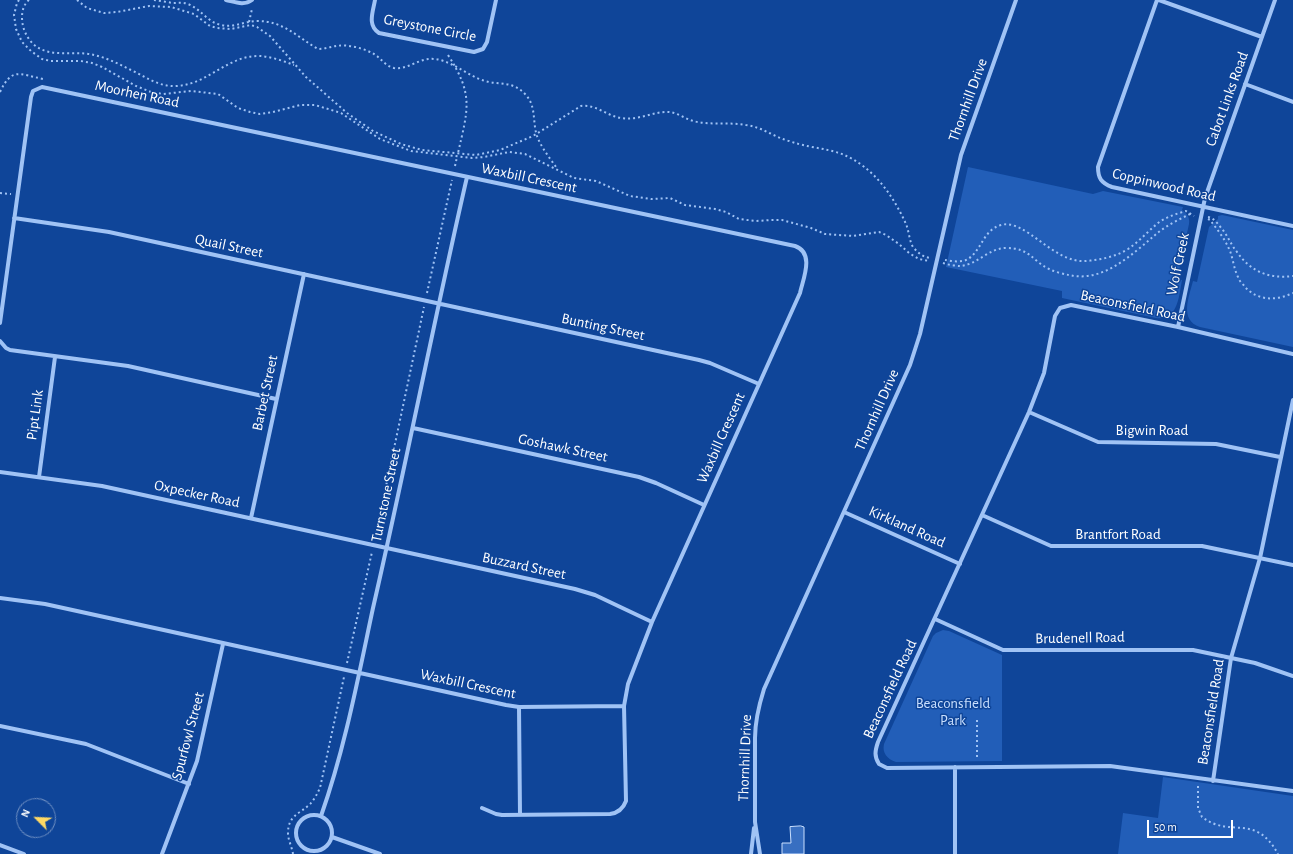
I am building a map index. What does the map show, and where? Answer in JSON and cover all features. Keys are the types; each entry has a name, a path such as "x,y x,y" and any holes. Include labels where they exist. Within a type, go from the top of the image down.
{"street":[{"path":"226,0 242,3 252,1"},
{"name":"Greystone Circle","path":"375,0 371,19 372,26 376,31 474,52 482,49 487,42 496,0"},
{"name":"Thornhill Drive","path":"751,854 755,822 755,724 760,701 764,689 910,365 920,334 961,155 1016,0"},
{"path":"1158,0 1262,37"},
{"name":"Coppinwood Road","path":"1158,0 1098,167 1098,176 1101,181 1112,187 1293,226"},
{"name":"Cabot Links Road","path":"1203,206 1275,0"},
{"path":"1245,84 1293,102"},
{"name":"Moorhen Road","path":"0,323 31,97 33,91 42,87 467,177"},
{"name":"Turnstone Street","path":"322,816 334,781 359,673 413,428 438,304 467,177"},
{"name":"Waxbill Crescent","path":"0,598 45,604 506,705 519,707 624,706 628,684 652,622 800,293 807,259 805,253 800,248 467,177"},
{"name":"Wolf Creek","path":"1178,327 1203,206"},
{"name":"Quail Street","path":"14,218 109,232 438,304"},
{"name":"Barbet Street","path":"251,518 304,274"},
{"name":"Bunting Street","path":"438,304 698,360 710,363 759,384"},
{"name":"Beaconsfield Road","path":"1293,354 1178,327 1071,305 1060,308 1055,316 1042,379 1029,412 878,742 875,750 875,756 879,764 887,768 1110,766 1213,781 1231,658 1260,558 1280,457 1293,401"},
{"path":"0,342 10,350 128,366 276,399"},
{"name":"Pipt Link","path":"39,477 55,357"},
{"name":"Bigwin Road","path":"1029,412 1098,442 1216,444 1280,457"},
{"name":"Goshawk Street","path":"413,428 639,477 656,483 704,505"},
{"name":"Oxpecker Road","path":"0,472 102,486 387,548"},
{"name":"Kirkland Road","path":"844,512 960,564"},
{"name":"Brantfort Road","path":"982,515 1051,546 1202,546 1293,565"},
{"name":"Buzzard Street","path":"387,548 582,591 595,595 652,622"},
{"name":"Brudenell Road","path":"935,619 1003,650 1193,650 1255,663 1293,676"},
{"name":"Spurfowl Street","path":"162,854 197,761 223,644"},
{"path":"482,808 496,814 520,815 617,813 626,801 624,706"},
{"path":"519,707 520,815"},
{"path":"0,726 86,744 189,784"},
{"path":"955,767 955,854"},
{"path":"1213,781 1293,792"},
{"path":"315,814 322,816 331,824 333,830 330,843 320,851 306,852 298,841 296,829 303,818 315,814"},
{"name":"Thornhill Drive","path":"755,822 760,854"},
{"path":"332,837 380,854"},
{"path":"0,845 24,854"}],"path":[{"path":"19,0 14,15 16,29 22,42 42,59 51,61 81,61 92,63 151,92 163,94 191,91 218,94 238,108 260,114 300,105 315,105 341,113 380,139 411,151 457,157 484,157 509,152 525,154 556,168 540,144 536,134 534,113 530,99 524,92 514,86 504,83 491,83 483,81 457,68 430,59 398,68 391,67 374,54 355,47 346,45 318,49 286,28 264,21 222,26 213,23 189,4 184,2 154,0"},
{"path":"29,0 22,8 22,21 27,36 40,48 45,51 57,53 79,52 94,54 111,60 151,81 164,85 177,86 197,82 230,63 244,58 259,56 295,65"},
{"path":"77,0 87,8 104,13 149,6 171,7 194,14 210,26 218,28 231,29 251,25 258,27 270,36 295,65 327,97 347,113 373,131 401,144 422,150 476,155 500,150 536,134 581,106 587,105 621,118 634,118 670,112 696,122 746,125 757,128 789,142 838,152 854,160 874,175 884,186 906,224 914,247 921,255 937,259 961,261 968,259 993,228 1002,224 1012,224 1025,230 1041,243 1069,259 1083,261 1101,259 1113,256 1128,249 1141,240 1157,224 1173,215 1186,211 1193,216 1210,220 1220,232 1230,251 1239,279 1249,291 1266,299 1278,299 1293,293"},
{"path":"248,26 252,9 252,1"},
{"path":"293,854 288,838 288,828 292,819 309,805 320,788 466,117 467,96 464,83 444,46"},
{"path":"977,720 978,767"},
{"path":"1199,778 1198,808 1202,817 1217,825 1251,829 1262,834 1270,841 1278,854"}],"green space":[{"path":"968,167 1093,194 1103,191 1183,207 1182,210 1188,216 1189,224 1177,279 1182,280 1180,293 1173,312 1169,316 1156,318 1062,298 1062,291 946,267"},
{"path":"1222,215 1293,230 1293,347 1200,327 1189,319 1187,307 1188,301 1193,281 1197,282 1209,227 1218,219 1218,216"},
{"name":"Beaconsfield Park","path":"943,630 949,631 1002,655 1002,761 896,762 890,759 885,753 884,744 933,636"},
{"path":"1163,777 1293,796 1293,854 1118,854 1123,813 1158,818"}],"building":[{"path":"790,827 804,827 804,854 782,854 782,843 791,843"}]}
